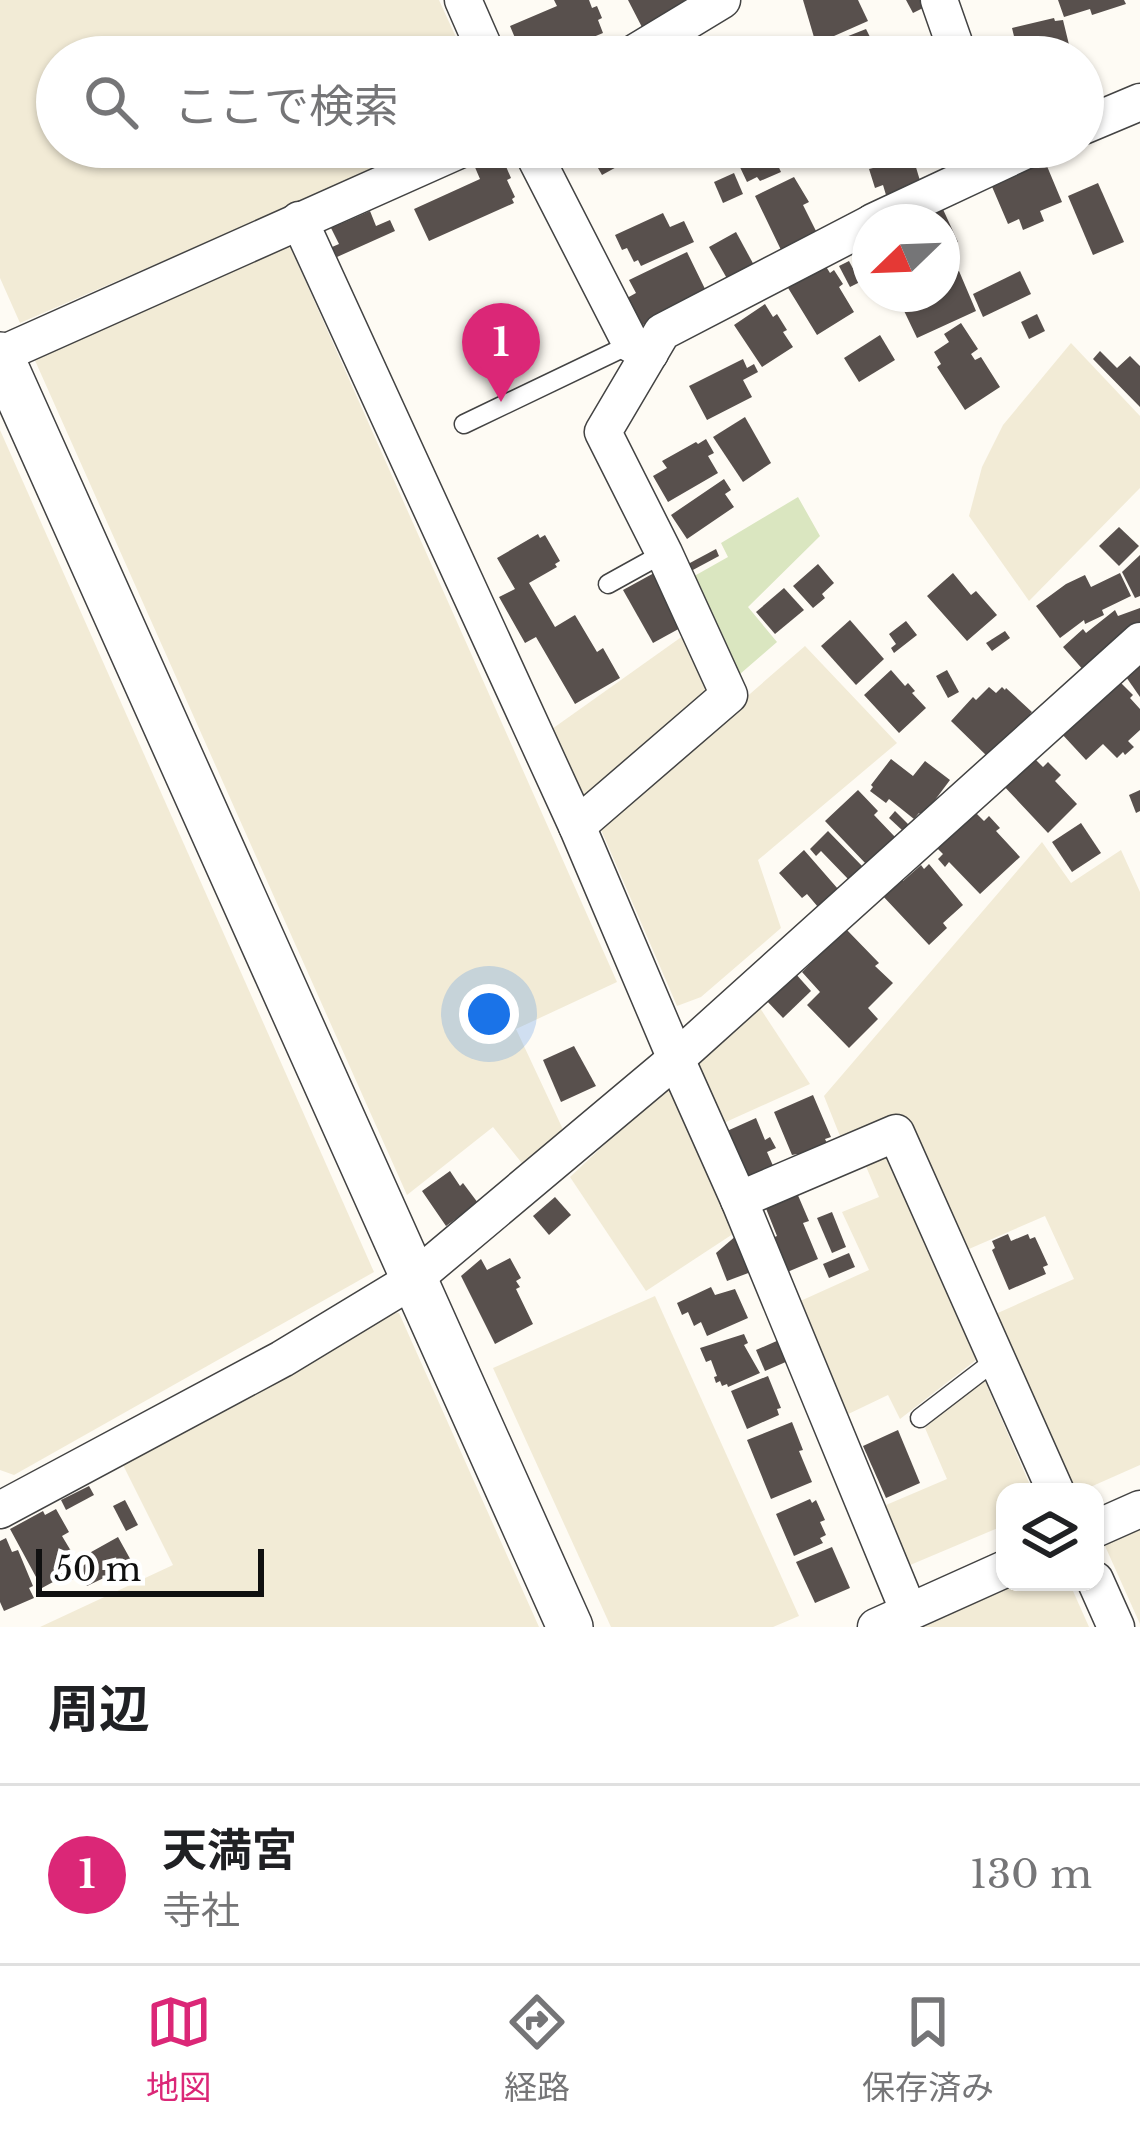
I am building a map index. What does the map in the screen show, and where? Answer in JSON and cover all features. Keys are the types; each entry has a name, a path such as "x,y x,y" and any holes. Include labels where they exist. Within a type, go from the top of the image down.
{"street":[{"path":"463,0 479,36"},
{"path":"663,36 722,0"},
{"path":"939,0 952,36"},
{"path":"1104,117 1140,102"},
{"path":"418,168 0,355 570,1627"},
{"path":"541,168 640,348"},
{"path":"906,204 969,168"},
{"path":"299,220 577,826 740,1200 892,1620 996,1573"},
{"path":"577,826 729,695 603,432 640,348 662,332 852,233"},
{"path":"0,1510 282,1359 414,1279 676,1059 1140,640"},
{"path":"740,1200 896,1132 1052,1483"},
{"path":"1104,1525 1140,1509"},
{"path":"1100,1591 1116,1627"}],"lane":[{"path":"464,424 640,348"},
{"path":"608,584 664,553"},
{"path":"920,1418 997,1359"}],"shaded area":[{"path":"0,0 439,0 455,36 36,36 36,168 378,168 20,323 0,278"},
{"path":"289,244 617,982 516,1029 567,1138 529,1172 493,1127 407,1195 33,356"},
{"path":"1071,343 1140,416 1140,488 1029,601 969,516 982,467 1003,425"},
{"path":"0,430 374,1272 14,1475 0,1470"},
{"path":"687,633 714,691 586,801 545,734"},
{"path":"805,646 897,743 758,860 781,928 701,997 677,1006 599,825"},
{"path":"1042,842 1071,883 1121,850 1140,892 1140,1465 1099,1483 1067,1483 991,1316 1074,1279 1045,1216 962,1252 904,1120 844,1146 824,1096"},
{"path":"758,1005 810,1084 717,1126 695,1077 698,1056"},
{"path":"665,1088 682,1090 742,1228 646,1291 570,1177"},
{"path":"885,1147 976,1360 900,1419 888,1395 842,1417 796,1303 869,1270 842,1212 879,1197 862,1157"},
{"path":"655,1296 799,1616 773,1627 611,1627 493,1368"},
{"path":"393,1312 399,1313 539,1627 40,1627 173,1565 123,1465"},
{"path":"985,1381 1029,1483 996,1483 996,1529 903,1568 879,1508 947,1479 925,1428 968,1388"},
{"path":"1140,1520 1140,1624 1104,1544 1104,1536"},
{"path":"996,1586 996,1591 1073,1591 1089,1627 906,1627"}],"green space":[{"path":"798,497 820,536 748,607 777,642 740,674 728,669 689,579 728,557 721,543"}],"building":[{"path":"554,0 589,0 592,8 597,6 603,33 514,36 510,26 557,6"},
{"path":"628,0 684,0 689,11 645,33"},
{"path":"803,0 858,0 868,21 834,36 814,36"},
{"path":"906,0 939,0 913,13"},
{"path":"1058,0 1124,0 1126,4 1092,15 1090,9 1064,17"},
{"path":"1054,18 1063,20 1067,36 1014,36 1012,28"},
{"path":"475,168 507,168 514,203 429,241 414,209 480,179"},
{"path":"740,168 779,168 781,172 760,181 757,177 747,182"},
{"path":"916,168 921,184 886,195 883,185 875,188 869,169"},
{"path":"1023,168 1048,168 1062,202 1040,211 1044,221 1023,230 1019,219 1008,224 990,182"},
{"path":"734,173 743,194 723,203 714,182"},
{"path":"794,177 809,202 803,205 818,235 782,252 755,196"},
{"path":"1098,183 1124,242 1093,255 1068,196"},
{"path":"370,211 376,226 390,220 395,231 337,257 332,247 339,244 331,228"},
{"path":"663,213 670,227 684,221 694,242 641,266 627,248 622,250 615,235"},
{"path":"736,232 755,267 729,282 709,247"},
{"path":"687,252 707,293 641,326 627,298 636,293 629,280"},
{"path":"849,261 852,286 850,287 839,266"},
{"path":"825,265 843,284 839,287 854,312 817,335 785,283"},
{"path":"1020,271 1031,294 983,317 973,294"},
{"path":"960,273 976,311 917,338 905,312 960,312"},
{"path":"765,304 773,317 777,314 793,347 762,367 734,325"},
{"path":"1037,314 1045,331 1029,339 1021,322"},
{"path":"961,323 978,349 971,354 975,360 981,357 1000,387 965,410 937,367 941,364 934,352 949,342 944,334"},
{"path":"880,335 895,360 859,382 844,358"},
{"path":"1100,351 1117,368 1130,356 1140,366 1140,407 1093,359"},
{"path":"743,359 747,368 754,364 758,372 743,380 752,397 707,420 689,386"},
{"path":"745,417 771,463 743,482 713,437"},
{"path":"706,439 714,453 708,456 718,473 668,502 653,476 667,468 662,461"},
{"path":"724,479 731,490 725,494 734,507 687,539 671,515"},
{"path":"1119,527 1139,546 1119,566 1099,546"},
{"path":"538,534 540,538 545,535 560,561 529,583 555,627 575,615 597,652 603,648 620,678 575,704 536,637 525,643 499,597 515,589 497,558"},
{"path":"716,549 719,556 691,571 688,564"},
{"path":"1140,555 1140,596 1135,598 1122,572"},
{"path":"818,564 834,583 813,608 793,586"},
{"path":"654,573 684,626 653,643 623,590"},
{"path":"953,573 997,615 967,641 927,596"},
{"path":"1120,573 1131,596 1060,638 1036,606 1085,575 1091,587"},
{"path":"784,588 804,610 775,634 756,612"},
{"path":"1140,608 1140,625 1085,672 1063,647 1115,610 1118,616"},
{"path":"850,620 884,659 856,685 821,646"},
{"path":"906,621 917,635 894,653 891,648 896,644 889,634"},
{"path":"1005,631 1010,638 992,651 986,643"},
{"path":"1140,662 1140,697 1124,674"},
{"path":"891,670 905,686 908,683 926,708 899,733 864,695"},
{"path":"947,670 959,692 948,698 936,676"},
{"path":"1117,679 1140,709 1140,730 1128,741 1134,747 1117,758 1103,744 1086,760 1061,733"},
{"path":"989,687 996,693 1006,688 1034,718 989,758 951,721"},
{"path":"1031,755 1043,767 1048,762 1061,775 1055,781 1077,804 1048,833 1001,783"},
{"path":"891,759 913,776 925,761 950,780 923,816 919,813 914,819 870,791"},
{"path":"858,790 896,838 867,865 825,821"},
{"path":"1140,790 1140,811 1136,813 1129,795"},
{"path":"895,811 909,825 903,831 889,818"},
{"path":"974,811 984,821 989,816 1020,857 980,894 949,862 945,867 936,847"},
{"path":"1081,823 1101,853 1072,872 1052,842"},
{"path":"828,831 863,867 849,880 821,851 816,856 810,849"},
{"path":"804,850 838,889 818,907 807,894 802,898 779,873"},
{"path":"929,864 963,905 929,945 881,894 899,877 903,881"},
{"path":"846,929 893,983 868,1008 878,1019 849,1048 807,1005 820,992 802,972"},
{"path":"795,973 811,991 783,1018 766,1000"},
{"path":"574,1046 596,1086 561,1102 543,1060"},
{"path":"813,1095 831,1137 825,1139 828,1145 798,1158 792,1155 774,1112"},
{"path":"756,1118 765,1140 770,1137 776,1148 767,1152 774,1168 748,1179 727,1131"},
{"path":"450,1171 478,1203 446,1226 422,1191"},
{"path":"797,1193 818,1259 785,1273 770,1239 777,1236 765,1206"},
{"path":"555,1197 571,1215 549,1235 533,1216"},
{"path":"832,1212 846,1247 832,1253 817,1218"},
{"path":"1008,1234 1011,1241 1028,1234 1030,1239 1035,1237 1048,1265 1043,1267 1046,1274 1009,1290 992,1250 992,1241"},
{"path":"737,1235 751,1272 727,1281 716,1253"},
{"path":"849,1253 855,1267 829,1278 823,1264"},
{"path":"510,1258 521,1278 516,1289 533,1324 495,1344 461,1276 481,1259 487,1270"},
{"path":"711,1287 715,1295 735,1289 748,1318 707,1336 701,1322 694,1326 677,1303"},
{"path":"744,1334 748,1343 744,1345 760,1373 722,1386 716,1383 711,1360 706,1362 700,1348"},
{"path":"779,1340 788,1361 765,1371 756,1350"},
{"path":"768,1376 781,1408 779,1415 747,1429 731,1391"},
{"path":"792,1422 812,1482 771,1499 747,1440"},
{"path":"898,1430 920,1483 886,1498 863,1446"},
{"path":"89,1486 94,1495 66,1510 61,1500"},
{"path":"810,1499 812,1503 816,1500 825,1520 820,1522 826,1535 820,1538 823,1543 794,1556 776,1514"},
{"path":"125,1500 138,1525 126,1531 113,1506"},
{"path":"56,1509 69,1532 62,1536 71,1551 66,1553 75,1578 68,1582 64,1576 42,1588 10,1529"},
{"path":"118,1537 133,1564 87,1586 78,1569 87,1563 84,1556"},
{"path":"6,1538 12,1552 18,1550 34,1598 4,1611 0,1541"},
{"path":"832,1547 850,1588 815,1603 796,1562"}],"place":[{"name":"天満宮","path":"501,402"}]}
